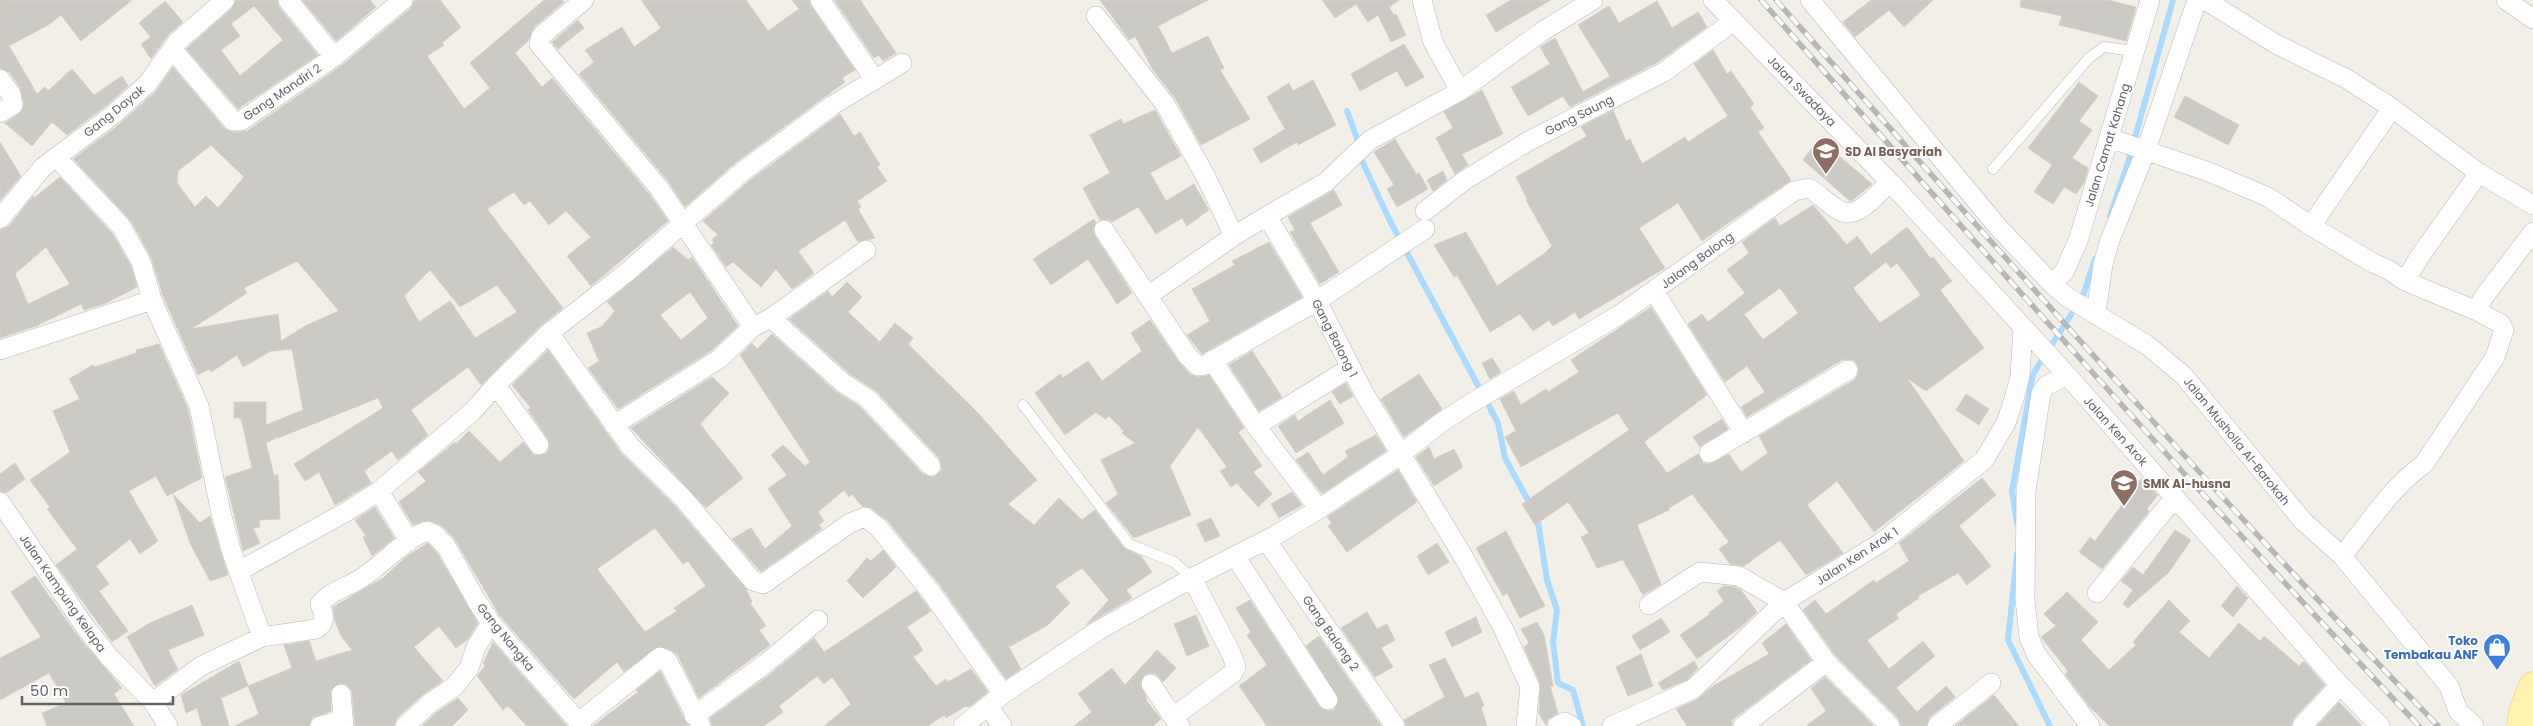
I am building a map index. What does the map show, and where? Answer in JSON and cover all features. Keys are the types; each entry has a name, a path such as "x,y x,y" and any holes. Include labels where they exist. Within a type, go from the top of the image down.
{"main road":[{"path":"2526,720 2533,686"}],"street":[{"name":"Gang Dayak","path":"0,219 42,167 114,114 148,83 172,49 205,16 225,0"},
{"path":"288,0 334,57"},
{"name":"Gang Mandiri 2","path":"172,49 232,121 241,121 334,57 403,0"},
{"path":"820,0 875,80"},
{"path":"1422,0 1433,42 1460,91"},
{"path":"1149,296 1234,236 1326,182 1346,160 1370,140 1460,91 1544,31 1593,0"},
{"name":"Jalan Swadaya","path":"1713,0 1890,182"},
{"name":"Jalan Musholla Al-Barokah","path":"1810,0 1998,227 2052,284 2147,345 2184,376 2303,521 2342,556 2449,686 2458,711 2474,726"},
{"name":"Jalan Camat Kahang","path":"2052,284 2064,272 2071,260 2111,138 2150,0"},
{"path":"2087,308 2196,0"},
{"path":"2205,0 2276,44 2347,79 2392,108 2479,173 2533,204"},
{"path":"2506,0 2533,19"},
{"path":"580,1 541,36 540,44 611,127 684,222 753,327"},
{"path":"1096,16 1165,104 1206,177 1234,236"},
{"name":"Gang Saung","path":"1212,360 1318,301 1392,251 1420,226 1465,180 1528,142 1664,72 1734,21"},
{"path":"239,571 346,512 379,491 461,422 549,333 626,273 742,172 833,105 902,63"},
{"path":"0,79 12,94 13,105 0,113"},
{"path":"2311,226 2392,108"},
{"path":"2111,138 2209,172 2268,197 2311,226 2373,263 2389,270 2405,282 2477,311 2501,324 2504,330 2495,357 2424,464 2410,474 2390,494 2342,556"},
{"path":"56,157 121,226 141,262 152,300 199,406 221,513 262,636"},
{"path":"2405,282 2420,256 2479,173"},
{"name":"Jalang Balong","path":"963,726 1004,694 1099,630 1192,578 1266,540 1319,509 1400,455 1468,405 1619,314 1794,191 1809,188 1844,214 1852,214 1890,182"},
{"name":"Jalan Ken Arok","path":"1890,182 2040,346 2340,685 2380,726"},
{"name":"Gang Balong 1","path":"1267,216 1318,301 1350,368 1400,455 1463,556 1503,628 1530,687 1526,726"},
{"path":"1104,230 1193,362 1198,366 1205,365 1212,360 1256,426 1319,509"},
{"path":"2477,311 2488,291 2533,232"},
{"path":"614,425 719,359 753,327 772,318 866,250"},
{"path":"1654,290 1744,434"},
{"path":"0,350 152,300"},
{"path":"772,318 843,383 872,403 931,466"},
{"name":"Jalan Ken Arok 1","path":"1612,726 1693,689 1784,602 1882,542 1948,491 1984,460 2006,422 2014,399 2020,376 2022,327"},
{"path":"549,333 630,446 683,498 730,556 757,584 763,584 859,518 872,521 931,592 1004,694"},
{"path":"1256,426 1350,368"},
{"path":"1709,453 1744,434 1848,370"},
{"path":"2064,373 2046,386 2041,393 2026,491 2024,600 2029,637 2036,654 2090,726"},
{"path":"496,385 539,445"},
{"path":"379,491 409,541"},
{"path":"2096,593 2175,498"},
{"name":"Jalan Kampung Kelapa","path":"0,502 86,628 110,658 153,702 168,726"},
{"name":"Gang Nangka","path":"153,702 201,666 262,636 316,629 322,625 325,617 320,604 326,597 360,579 409,541 427,531 434,534 446,546 491,623 581,724"},
{"name":"Gang Balong 2","path":"1266,540 1395,726"},
{"path":"1235,556 1328,700"},
{"path":"1649,605 1700,572 1739,576 1784,602 1826,662 1890,726"},
{"path":"1151,684 1176,722 1233,673 1236,667 1231,653 1192,578"},
{"path":"581,724 660,657 668,660 697,721 818,620"},
{"path":"405,726 430,703 454,687 469,668 476,647 491,623"},
{"path":"1743,726 1826,662"},
{"path":"1937,726 1991,683"},
{"path":"2302,726 2340,685"},
{"path":"320,726 344,723 341,694"},
{"path":"988,706 1002,726"},
{"path":"1557,726 1565,722 1572,726"}],"lane":[{"path":"1993,170 2089,58 2104,47 2135,51"},
{"path":"1023,405 1128,544 1174,562 1192,578"}],"building":[{"path":"0,0 132,0 81,41 61,15 48,25 9,46 37,94 45,87 48,91 72,69 94,95 122,76 128,86 107,105 67,135 52,122 32,146 5,123 19,114 24,104 20,87 9,72 0,68"},
{"path":"236,0 277,0 279,7 318,55 238,109 186,49 232,8","holes":["254,6 283,40 240,76 221,50 240,36 231,24"]},
{"path":"302,0 370,0 376,7 336,41"},
{"path":"415,0 440,0 461,27 442,43 444,45 427,56 464,109 490,88 470,63 544,0 562,0 564,2 534,27 528,41 515,53 542,87 552,78 650,195 668,221 591,286 567,256 591,237 566,211 549,225 530,201 524,205 514,192 487,209 563,308 541,325 481,385 468,367 411,410 428,435 398,460 392,451 364,471 371,483 335,505 319,472 305,481 294,464 383,408 378,398 278,438 276,435 276,438 266,443 274,476 278,474 280,519 259,520 260,527 253,528 260,543 243,551 225,477 252,468 241,418 234,418 234,402 266,402 266,425 303,410 292,349 271,351 243,367 237,355 211,372 209,369 198,375 163,296 151,257 131,221 73,159 121,123 156,91 173,67 225,129 233,132 247,131 341,66 410,9","holes":["211,145 244,177 218,208 206,196 195,207 177,183 178,171","297,261 339,311 307,325 281,341 278,314 191,329 247,293 244,288","430,270 460,307 497,285 517,312 475,338 450,301 419,322 404,296"]},
{"path":"641,0 746,0 768,31 799,9 792,0 809,0 811,6 855,70 842,78 845,82 735,163 685,207 668,181 579,74 594,62 585,50 622,27 634,47 661,28"},
{"path":"834,0 860,0 896,53 883,61 879,55 874,58"},
{"path":"1100,0 1208,0 1158,26 1172,53 1208,36 1224,68 1220,70 1250,119 1201,145 1175,98 1153,70 1135,36 1129,40"},
{"path":"1322,0 1399,0 1389,7 1394,15 1396,14 1406,35 1391,42 1378,15 1368,22 1356,4 1335,18"},
{"path":"1511,0 1551,0 1496,32 1486,15"},
{"path":"1871,0 1933,0 1904,27 1889,10 1855,37 1843,22"},
{"path":"2021,0 2108,0 2136,7 2126,41 2059,25 2062,16 2020,7"},
{"path":"165,1 183,22 168,35 151,59 141,44 151,37 139,23"},
{"path":"1657,1 1672,28 1698,12 1707,27 1658,62 1570,107 1563,96 1528,116 1511,87 1550,64 1540,47 1555,38 1583,92 1610,76 1578,25 1609,6 1619,23"},
{"path":"578,20 584,28 558,49 552,42"},
{"path":"1404,44 1424,77 1406,87 1397,71 1360,91 1351,74"},
{"path":"1713,50 1727,74 1731,71 1754,104 1750,107 1764,128 1758,132 1791,180 1702,241 1678,203 1639,228 1665,268 1579,319 1575,312 1553,326 1549,320 1533,331 1520,314 1490,332 1457,275 1454,277 1434,245 1466,232 1497,286 1545,253 1552,246 1526,200 1516,177 1587,136 1581,127 1613,110 1626,141 1630,139 1642,164 1685,137 1688,142 1728,116 1694,64"},
{"path":"1313,80 1336,125 1298,145 1297,142 1261,163 1253,149 1285,129 1267,97 1289,83 1293,91"},
{"path":"2079,82 2098,96 2079,121 2092,130 2072,158 2088,168 2084,183 2076,194 2064,187 2053,204 2034,192 2052,165 2028,148"},
{"path":"1482,90 1503,134 1462,154 1468,165 1455,174 1436,138 1453,128 1444,112"},
{"path":"2185,96 2239,125 2228,145 2174,117"},
{"path":"1155,110 1181,156 1150,173 1166,201 1194,184 1209,210 1187,226 1182,218 1156,234 1138,207 1112,222 1100,220 1083,188 1110,173 1090,135 1121,119 1123,124"},
{"path":"840,114 854,136 860,132 880,165 877,167 887,181 857,201 861,207 858,209 875,238 858,242 845,220 798,251 814,273 792,289 776,269 761,287 733,262 726,267 711,245 714,242 712,239 718,235 703,221 749,181"},
{"path":"1395,139 1416,174 1419,173 1428,189 1397,207 1387,189 1394,185 1374,152"},
{"path":"1819,139 1872,184 1853,200 1850,201 1803,160"},
{"path":"0,142 21,176 0,201"},
{"path":"1443,171 1447,180 1433,191 1427,180"},
{"path":"60,177 112,233 131,266 137,287 104,304 84,310 81,304 36,326 0,338 0,230 9,226 33,196 34,198","holes":["46,247 70,284 28,304 15,274"]},
{"path":"1334,190 1342,205 1310,223 1339,272 1320,284 1290,232 1295,230 1288,217"},
{"path":"1813,205 1847,245 1857,236 1871,255 1907,227 1931,259 1933,257 1952,281 1940,290 1984,348 1926,391 1907,378 1964,461 1874,532 1837,481 1807,505 1843,553 1806,575 1780,540 1744,566 1730,564 1719,549 1729,542 1692,494 1669,508 1669,510 1637,525 1661,584 1643,595 1623,560 1597,568 1581,537 1589,533 1568,502 1535,525 1522,504 1629,430 1618,413 1521,467 1505,437 1516,431 1500,399 1514,391 1521,405 1546,389 1548,392 1579,372 1571,360 1651,307 1707,395 1644,442 1667,473 1698,454 1703,463 1709,464 1729,454 1741,472 1768,453 1759,436 1854,380 1858,375 1858,365 1853,360 1842,360 1747,417 1741,407 1765,392 1747,366 1725,382 1688,324 1702,314 1708,322 1745,293 1727,270 1749,253 1742,242 1775,218 1780,226","holes":["1886,262 1891,268 1897,263 1921,295 1880,323 1853,288","1780,288 1798,313 1763,340 1744,314"]},
{"path":"1094,219 1096,222 1093,230 1095,236 1132,293 1117,304 1088,259 1051,285 1033,259"},
{"path":"1269,242 1302,297 1202,354 1187,335 1210,321 1192,289 1235,265 1232,261"},
{"path":"673,247 688,260 692,257 738,326 712,350 618,409 588,368 599,361 587,333 601,327 615,311 607,302","holes":["690,292 708,318 681,340 660,315"]},
{"path":"847,282 862,297 848,312 880,342 895,323 913,338 908,344 978,413 1037,480 1008,504 1034,525 1059,498 1082,520 1095,510 1124,548 1141,556 1152,572 1126,590 1132,598 1086,625 1109,600 1082,568 1055,586 1070,603 1048,625 1009,647 1021,669 1006,679 940,585 887,520 871,508 862,506 852,494 849,497 844,490 818,512 824,521 819,525 822,529 761,572 732,539 751,528 765,549 792,526 768,489 787,475 771,455 783,445 805,466 810,462 740,355 752,343 757,349 772,334 835,391 860,407 923,474 933,477 942,470 939,458 875,390 850,374 789,319 828,291 832,297"},
{"path":"1150,320 1178,361 1190,374 1199,377 1209,375 1244,428 1238,432 1262,466 1253,472 1272,494 1258,507 1237,483 1231,487 1220,471 1227,467 1198,427 1170,466 1191,515 1134,538 1106,503 1118,494 1101,460 1135,443 1122,433 1124,431 1109,416 1105,419 1096,412 1065,435 1035,393 1060,374 1063,378 1088,361 1102,381 1142,351 1131,333"},
{"path":"159,344 188,409 202,478 167,496 156,476 129,491 158,541 140,554 130,539 96,566 109,584 99,591 128,631 112,642 56,565 77,549 47,509 50,507 30,480 70,452 53,411 80,399 69,379 93,365 95,367 136,353 136,350"},
{"path":"548,350 621,453 675,506 746,589 752,602 750,603 766,626 759,630 770,645 699,698 677,654 659,646 624,672 617,662 574,699 500,616 454,538 442,526 431,521 423,521 413,525 399,502 426,481 418,472 455,442 456,444 469,431 500,462 523,442 534,455 546,454 549,449 548,439 528,410 531,408 512,385","holes":["655,528 683,564 688,561 706,586 674,608 677,611 645,632 597,569"]},
{"path":"1252,351 1282,397 1259,411 1229,365"},
{"path":"1492,358 1501,372 1490,379 1482,363"},
{"path":"1419,374 1442,409 1404,437 1381,399"},
{"path":"712,377 729,393 700,424 743,478 706,508 631,428"},
{"path":"1346,383 1353,396 1340,404 1332,392"},
{"path":"1966,394 1989,409 1979,425 1956,410"},
{"path":"1330,400 1344,423 1296,453 1278,426 1295,415 1298,421"},
{"path":"1722,419 1728,429 1700,447 1693,437"},
{"path":"1376,435 1386,451 1322,494 1296,460 1308,452 1323,475 1348,457 1345,451"},
{"path":"1429,447 1434,459 1454,449 1463,467 1434,486 1416,457"},
{"path":"15,463 25,479 6,493 0,491 0,474"},
{"path":"1398,470 1417,502 1347,552 1328,526 1332,523 1327,517"},
{"path":"1982,478 1996,495 1959,526 1991,566 1967,585 1958,573 1918,596 1919,598 1896,614 1899,618 1867,640 1889,669 1923,641 1935,656 1896,688 1917,712 1946,686 1955,697 1930,717 1926,726 1901,726 1898,718 1835,655 1803,610 1815,600 1826,614 1874,580 1876,583 1909,561 1899,543"},
{"path":"2142,478 2158,495 2147,509 2149,511 2147,514 2102,569 2079,552 2090,537 2095,541"},
{"path":"1292,492 1302,505 1279,518 1271,504"},
{"path":"173,494 200,523 210,516 228,575 210,581 190,543"},
{"path":"375,507 394,538 372,556 363,537 366,536 355,520"},
{"path":"1211,518 1220,536 1205,542 1197,524"},
{"path":"2175,530 2191,540 2169,572 2128,608 2123,604 2133,590 2121,581 2133,567 2143,575"},
{"path":"1506,531 1545,606 1520,618 1507,593 1503,596 1476,548"},
{"path":"428,543 437,553 478,623 467,640 456,648 439,626 414,647 443,681 422,695 397,718 394,726 355,726 352,692 346,684 340,683 331,690 331,711 312,718 309,726 234,726 259,714 248,686 292,668 284,645 309,641 316,661 352,650 341,636 335,621 333,607 383,578 407,556"},
{"path":"1437,543 1449,562 1428,575 1417,556"},
{"path":"883,550 896,567 863,598 847,581 867,558 871,561"},
{"path":"35,576 77,635 122,688 114,694 134,726 47,726 42,713 66,703 49,673 0,700 0,658 41,637 11,592"},
{"path":"1724,586 1735,587 1741,590 1757,612 1742,626 1697,659 1680,635 1710,614 1724,601 1717,591"},
{"path":"2237,586 2248,598 2233,617 2221,606"},
{"path":"916,591 931,611 907,627 923,650 913,657 936,686 946,679 948,682 971,669 988,692 969,707 966,706 946,718 944,715 928,726 824,726 851,704 832,677 824,684 817,676 779,706 783,712 764,726 712,726 710,718 772,673 814,638 824,652"},
{"path":"2067,592 2098,622 2081,640 2109,670 2136,645 2133,642 2169,600 2190,621 2179,632 2209,658 2239,623 2260,641 2264,636 2299,666 2304,661 2325,685 2294,718 2291,726 2109,726 2089,706 2065,674 2068,671 2041,637 2056,626 2044,614"},
{"path":"1250,600 1319,706 1328,711 1334,710 1339,700 1306,646 1319,636 1381,726 1267,726 1239,686 1267,665 1247,635 1251,632 1236,608"},
{"path":"192,605 204,635 168,650 178,669 155,686 127,637 150,623"},
{"path":"1367,612 1377,629 1387,624 1395,640 1381,648 1393,667 1375,677 1341,628"},
{"path":"1196,615 1209,646 1187,656 1174,624"},
{"path":"1476,617 1482,632 1452,647 1445,632"},
{"path":"1661,618 1670,632 1640,650 1632,636"},
{"path":"1537,622 1544,635 1553,686 1550,686 1558,713 1548,719 1546,725 1539,714 1540,683 1524,647 1529,643 1521,629"},
{"path":"1786,624 1811,660 1732,720 1732,726 1687,726 1676,709 1698,699 1713,686 1769,654 1762,643"},
{"path":"493,642 567,726 527,726 508,706 503,710 477,676 485,666 483,663"},
{"path":"1157,650 1176,668 1163,682 1156,674 1150,673 1144,675 1140,684 1146,700 1161,719 1153,726 1074,726 1092,712 1078,694 1112,668 1125,685"},
{"path":"1641,654 1653,686 1628,696 1616,667"},
{"path":"1445,658 1465,698 1478,692 1484,706 1481,707 1487,726 1406,726 1404,720 1445,697 1429,665"},
{"path":"239,661 248,686 221,698 229,726 202,726 197,708 186,713 181,695"},
{"path":"1694,661 1698,668 1687,680 1663,690 1658,683"},
{"path":"660,671 688,726 593,726 638,692 636,690"},
{"path":"1825,677 1874,726 1806,726 1826,711 1811,688"},
{"path":"1994,695 2019,726 1955,726"},
{"path":"458,698 468,710 452,726 422,726 437,712"},
{"path":"2339,702 2362,726 2317,726"}],"waterway":[{"path":"2110,216 2128,163 2173,0"},
{"path":"1347,111 1358,141 1362,161 1389,219 1498,423 1505,458 1531,506"},
{"path":"2017,523 2012,491 2033,374 2083,296 2095,259"},
{"path":"1537,515 1547,580 1557,610 1553,642 1558,683 1573,690 1583,726"},
{"path":"2017,555 2008,640 2050,726"}],"railway":[{"path":"1761,0 2087,366 2419,726"},
{"path":"1776,0 2186,458 2438,726"}],"place":[{"name":"SD Al Basyariah","path":"1826,175"},
{"name":"SMK Al-husna","path":"2124,507"},
{"name":"Toko Tembakau ANF","path":"2497,671"}]}
